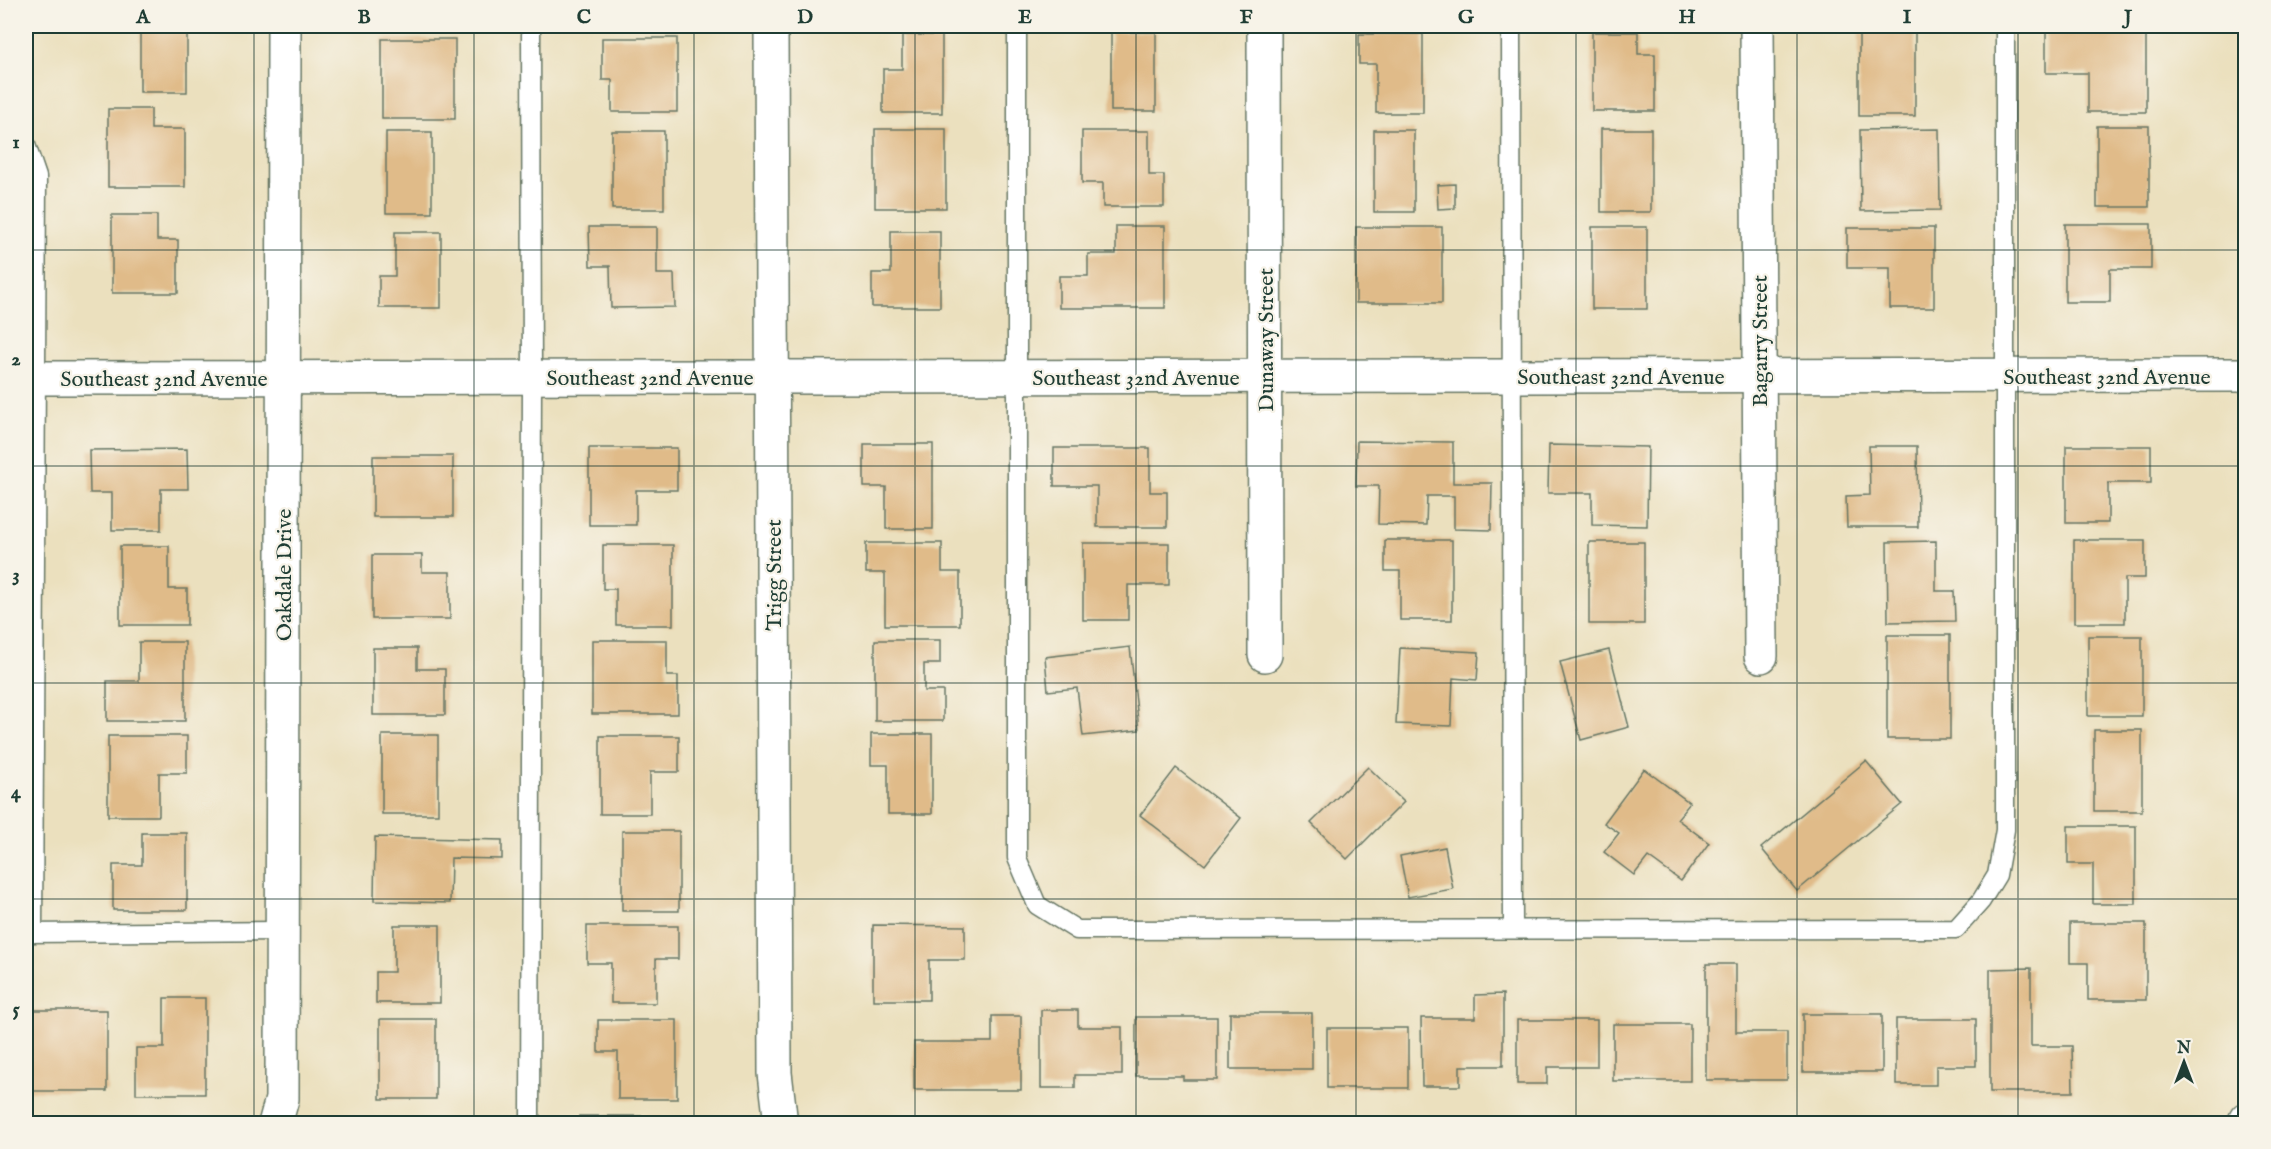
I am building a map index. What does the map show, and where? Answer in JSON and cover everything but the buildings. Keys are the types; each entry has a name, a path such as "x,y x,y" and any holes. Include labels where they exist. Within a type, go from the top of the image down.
{"street":[{"name":"Oakdale Drive","path":"275,1124 282,1099 284,26"},
{"name":"Trigg Street","path":"771,26 774,1061 781,1124"},
{"name":"Dunaway Street","path":"1264,26 1265,655"},
{"name":"Bagarry Street","path":"1757,26 1761,656"},
{"name":"Southeast 32nd Avenue","path":"31,378 2246,375"},
{"path":"2244,1124 2246,1119"}],"lane":[{"path":"530,1124 531,26"},
{"path":"1017,26 1017,858 1037,905 1077,930 1956,928 1982,902 1997,875 2005,830 2005,26"},
{"path":"1511,26 1513,929"},
{"path":"26,145 37,177 31,378 29,933 282,931"}]}
